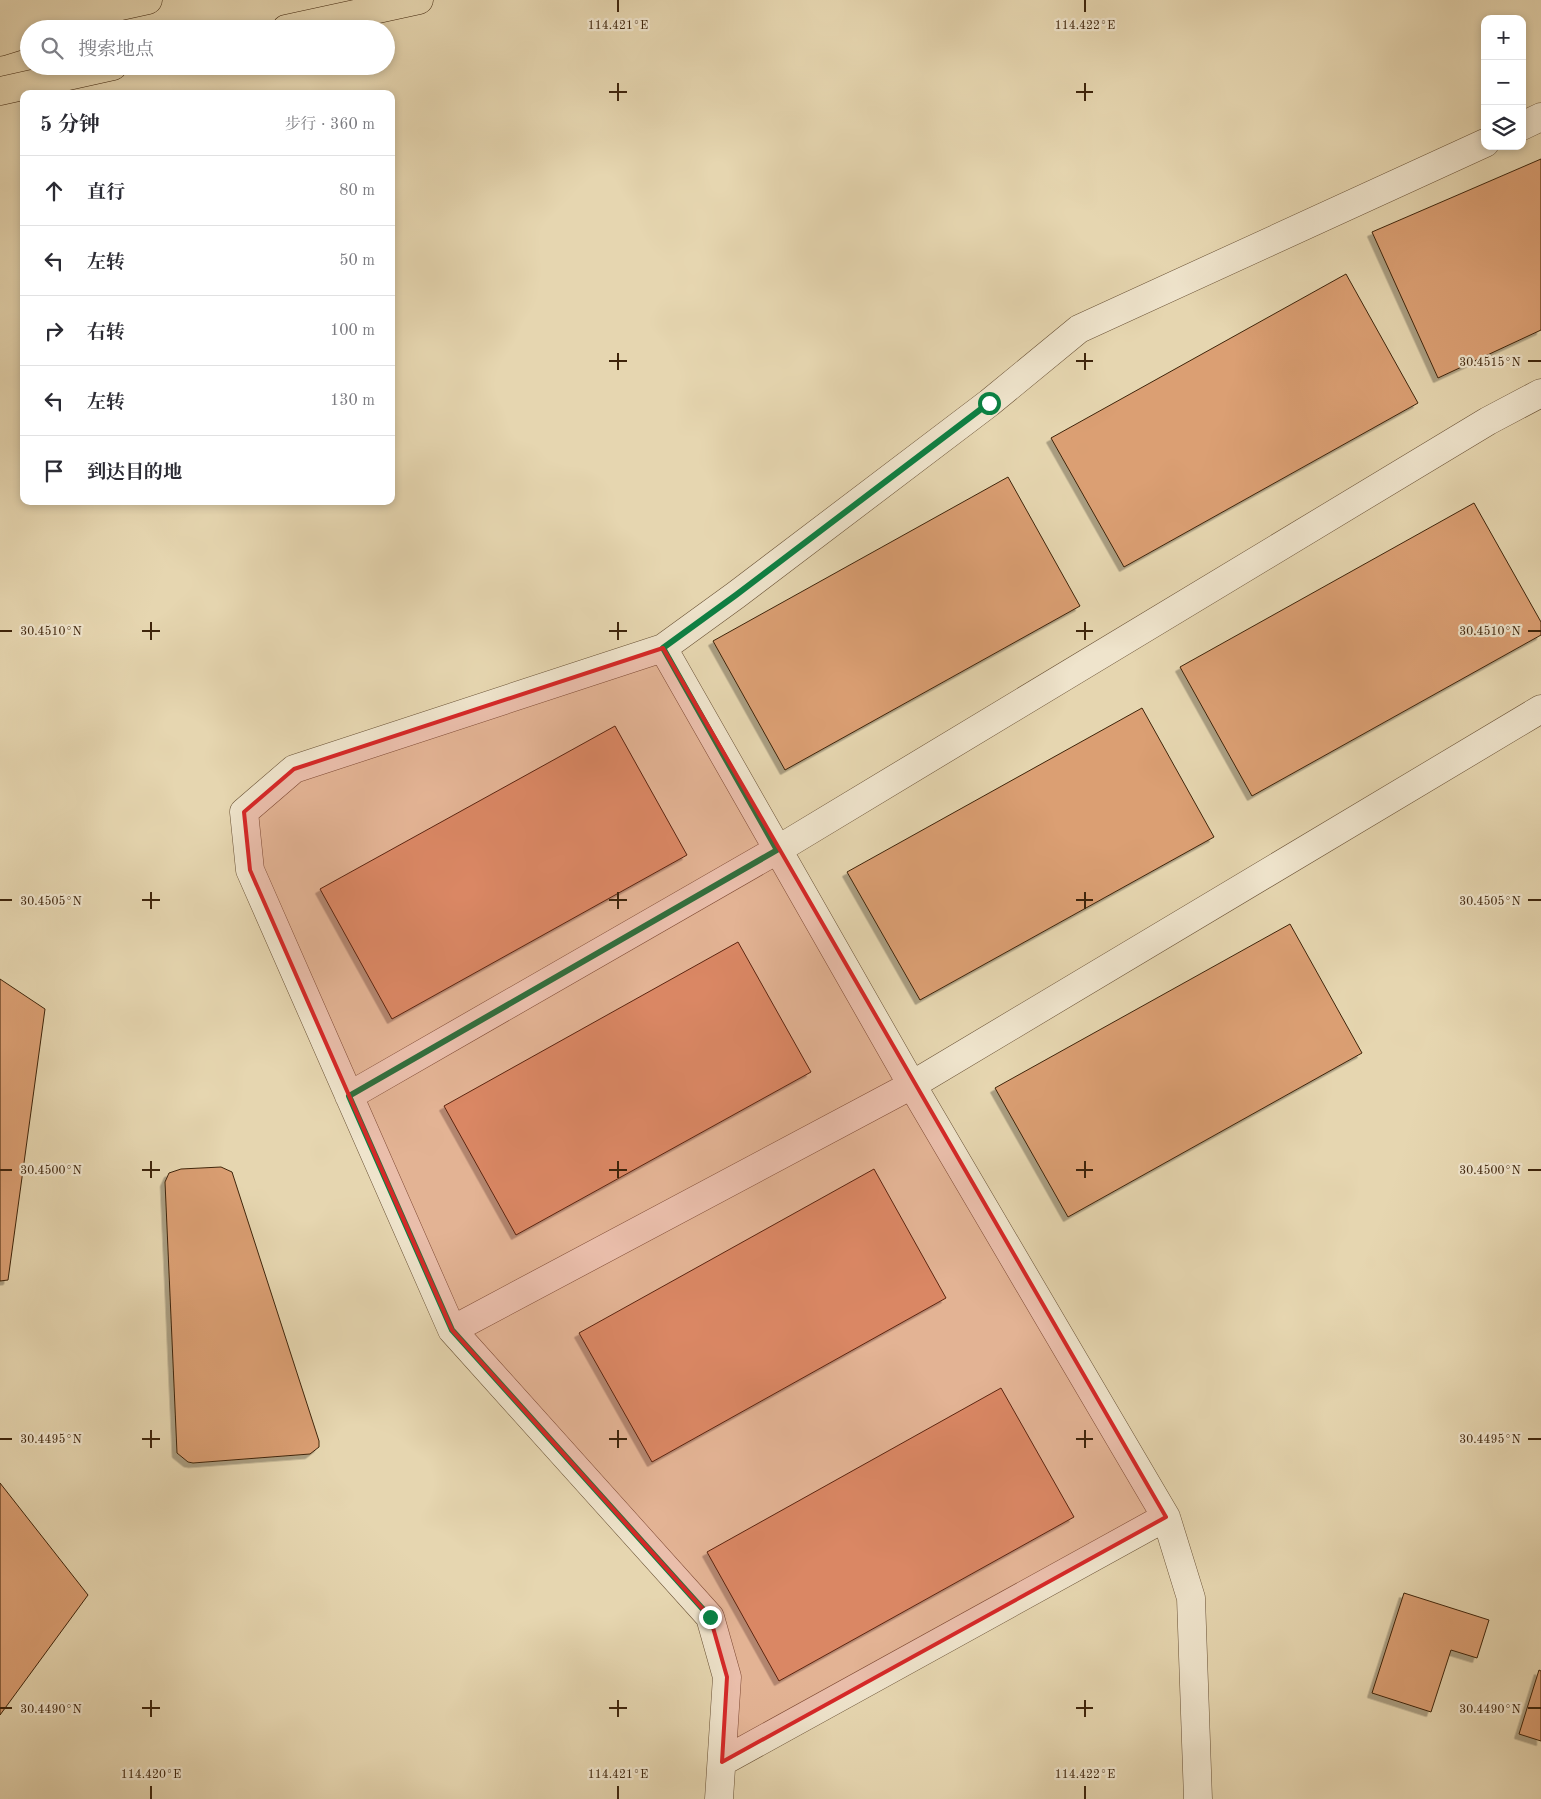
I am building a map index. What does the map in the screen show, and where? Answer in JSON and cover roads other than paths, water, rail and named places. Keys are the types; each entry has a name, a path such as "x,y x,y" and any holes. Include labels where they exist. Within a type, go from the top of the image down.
{"main road":[{"path":"27,20 148,0"},
{"path":"327,20 418,0"},
{"path":"0,5 107,8"},
{"path":"70,20 107,8"},
{"path":"0,24 20,21"},
{"path":"0,42 20,36"},
{"path":"0,91 72,75"}],"street":[{"path":"1526,124 1541,117"},
{"path":"719,1799 728,1677 710,1617 452,1330 250,870 244,812 294,769 663,648 989,403 1078,329 1481,145"},
{"path":"349,1096 777,850 1488,421 1541,393"},
{"path":"663,648 912,1084 1166,1517 1192,1598 1198,1799"},
{"path":"452,1330 912,1084 1541,709"},
{"path":"722,1762 1166,1517"}]}
